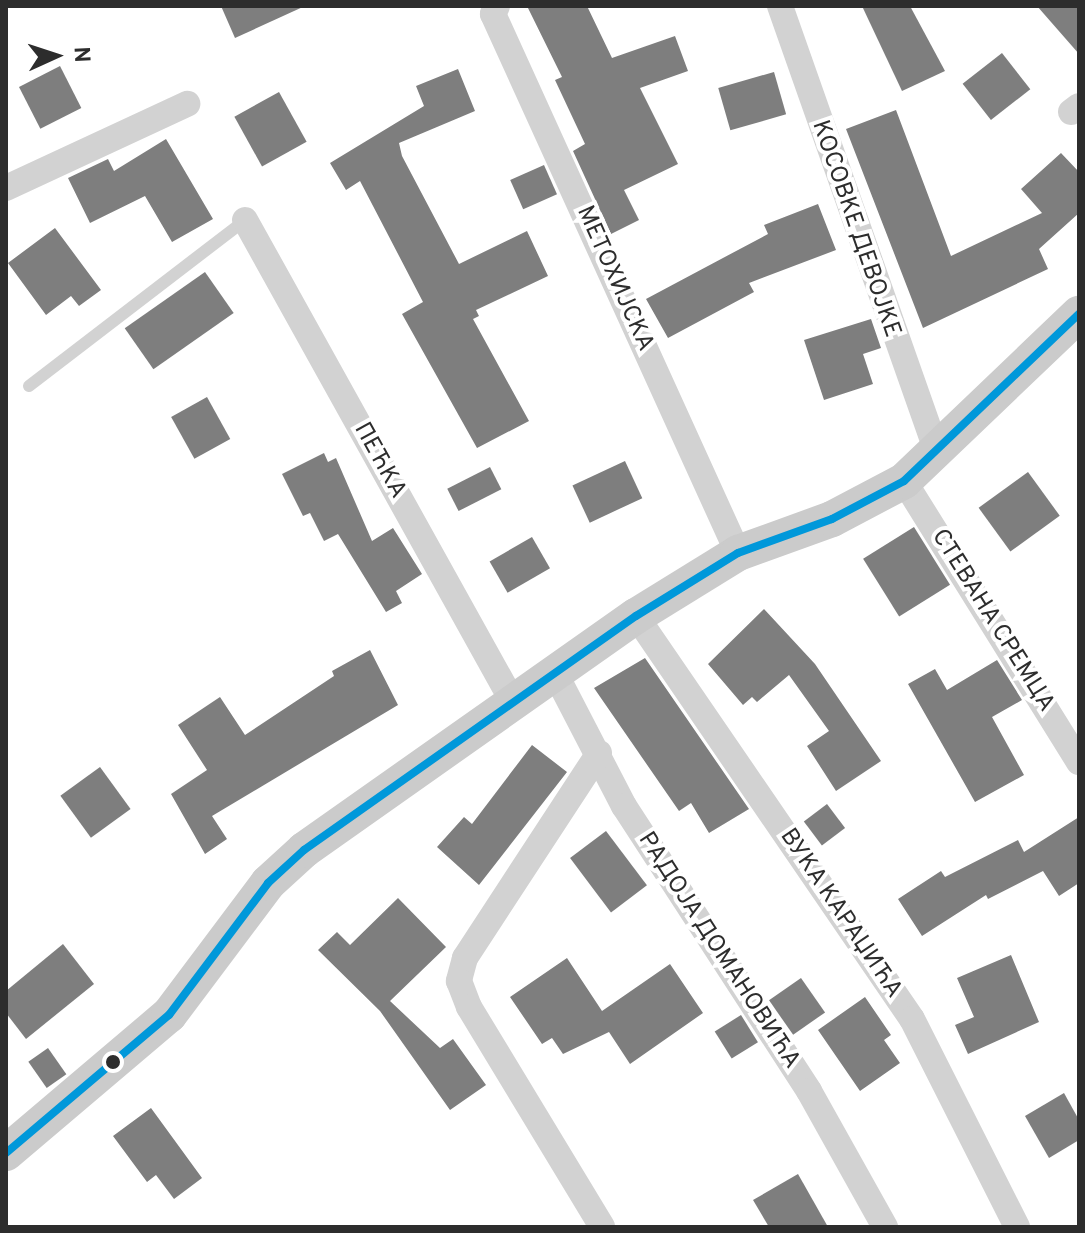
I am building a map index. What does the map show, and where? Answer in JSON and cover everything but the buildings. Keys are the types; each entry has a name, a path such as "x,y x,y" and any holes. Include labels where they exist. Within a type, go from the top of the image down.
{"street":[{"name":"МЕТОХИЈСКА","path":"497,6 493,14 738,553"},
{"name":"КОСОВКЕ ДЕВОЈКЕ","path":"780,6 936,449"},
{"path":"6,188 187,104"},
{"name":"ПЕЋКА","path":"245,220 513,702"},
{"path":"6,1153 169,1015 268,883 304,850 636,616 738,553 832,519 904,481 1079,314"},
{"name":"СТЕВАНА СРЕМЦА","path":"904,481 1079,762"},
{"name":"ВУКА КАРАЏИЋА","path":"636,616 912,1019 1017,1227"},
{"name":"РАДОЈА ДОМАНОВИЋА","path":"555,673 650,849 809,1091 885,1227"},
{"path":"599,753 465,958 459,981 469,1007 602,1227"}],"lane":[{"path":"29,386 245,220"}],"transit line":[{"path":"6,1153 169,1015 268,883 304,850 636,616 738,553 832,519 904,481 1079,314"}]}
